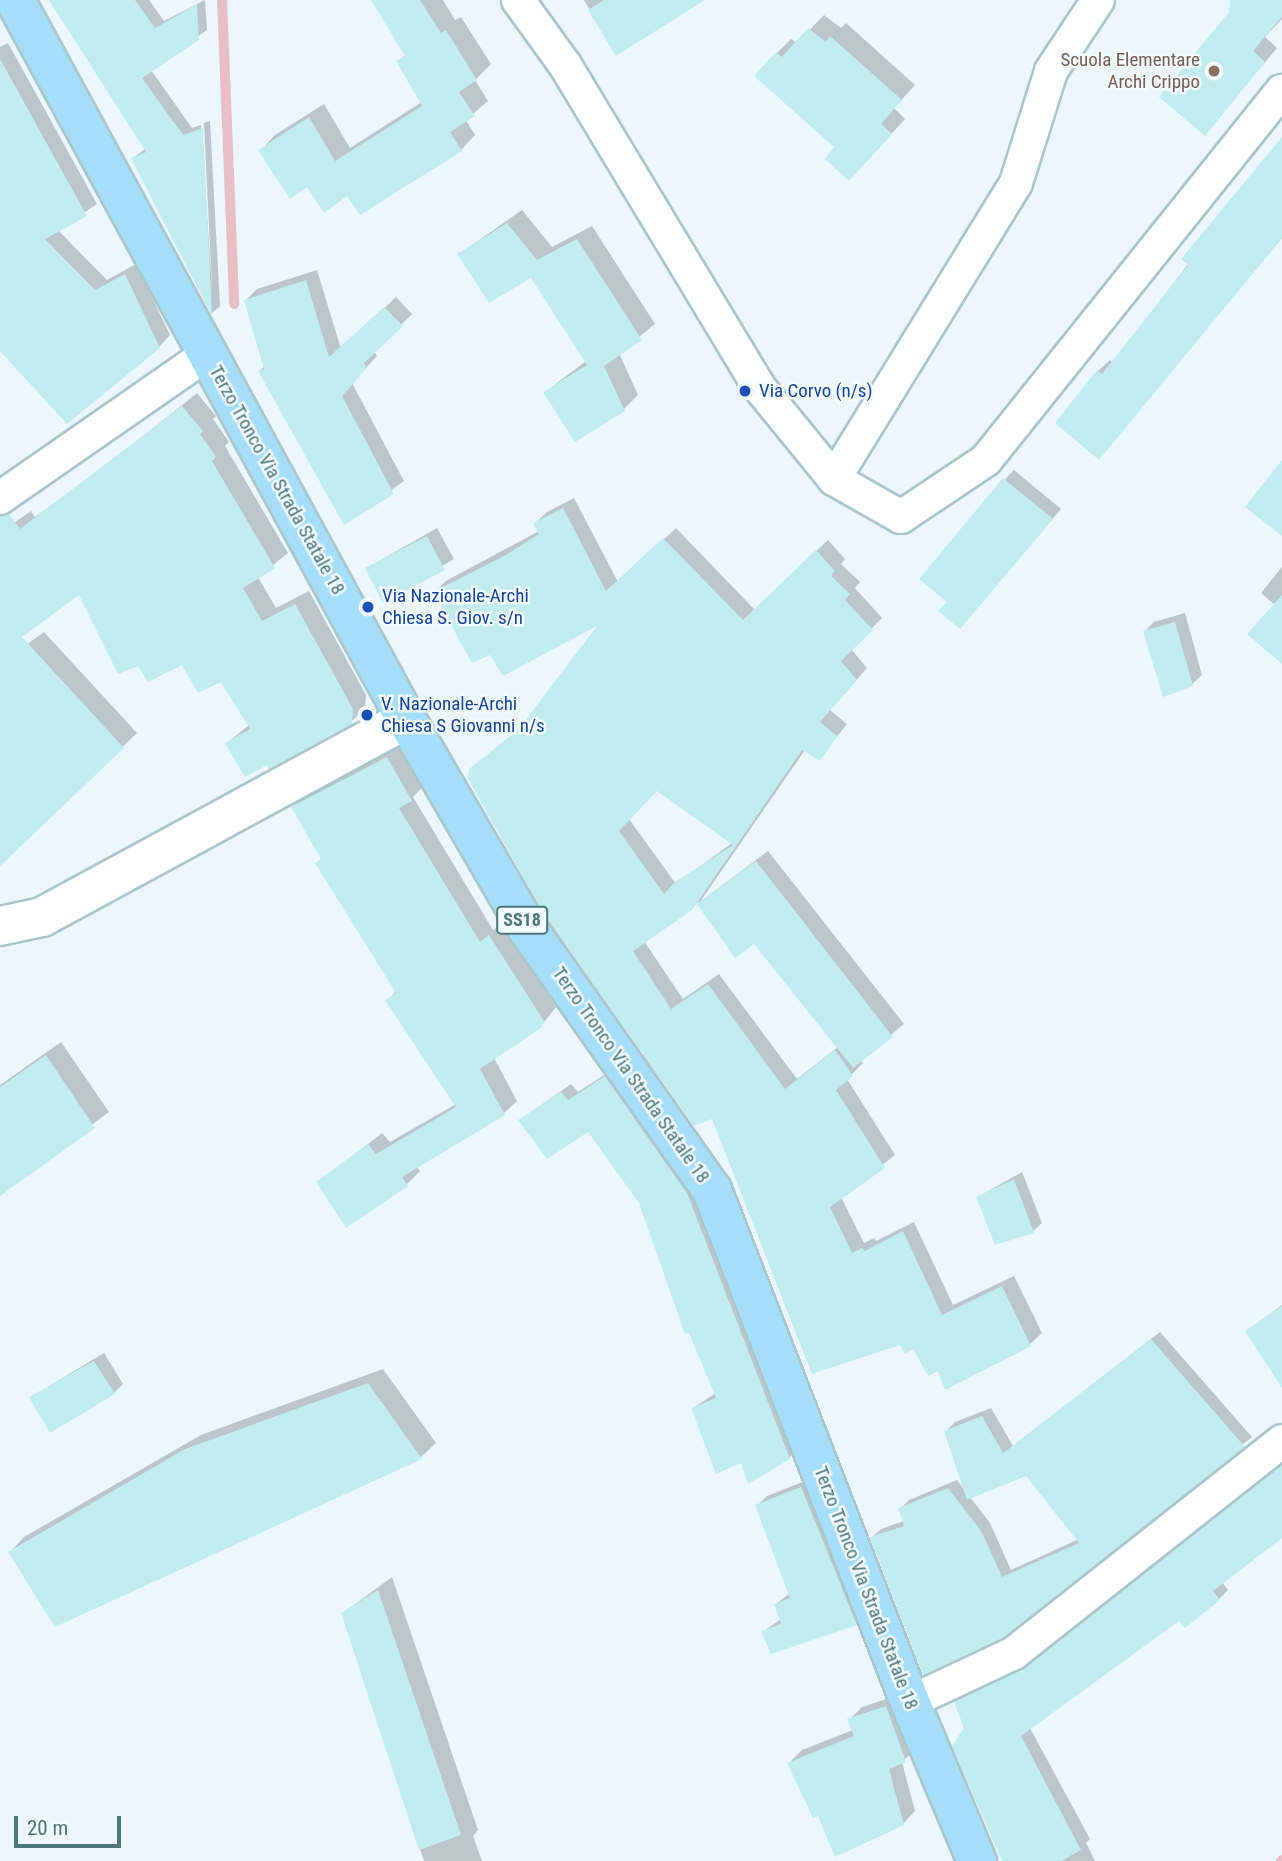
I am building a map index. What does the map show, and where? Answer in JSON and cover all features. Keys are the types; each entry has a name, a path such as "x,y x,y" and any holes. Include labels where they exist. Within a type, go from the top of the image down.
{"main road":[{"name":"Terzo Tronco Via Strada Statale 18","path":"15,0 406,719 527,928 712,1191 910,1702 977,1861"}],"street":[{"path":"518,0 565,65 759,387 834,479 901,516 986,460 1282,91"},
{"path":"834,479 1016,183 1051,71 1098,0"},
{"path":"0,498 208,354"},
{"path":"0,926 42,917 406,719"},
{"path":"910,1702 1014,1653 1282,1441"}],"building":[{"path":"49,0 135,0 155,28 197,4 199,40 142,78 183,135 203,128 212,316 131,158 146,152"},
{"path":"371,0 420,0 441,33 446,30 477,80 459,92 475,116 450,132 462,151 360,215 347,196 324,213 307,187 290,199 258,150 309,117 335,161 422,106 396,61 405,56"},
{"path":"604,0 705,0 616,56 588,10"},
{"name":"Scuola Elementare Archi Crippo","path":"1230,0 1282,0 1282,17 1253,51 1265,62 1205,136 1159,97 1229,12"},
{"path":"808,28 826,42 830,36 902,100 881,124 892,134 849,181 825,159 834,147 754,76 776,52 782,57"},
{"path":"0,59 87,216 45,239 95,290 125,274 160,348 67,424 0,351"},
{"path":"1282,137 1282,238 1099,460 1055,423 1097,370 1102,374 1188,265 1181,259"},
{"path":"507,223 537,260 577,239 642,340 604,366 625,411 575,442 543,392 587,365 531,278 489,303 457,254"},
{"path":"306,280 329,357 384,307 403,326 364,363 367,368 342,396 394,494 344,525 258,371 264,369 244,300"},
{"path":"182,406 203,431 200,434 216,457 212,461 275,568 243,588 262,621 295,604 353,709 352,724 269,769 267,765 245,777 225,743 250,729 221,682 198,693 182,665 148,682 138,666 118,674 79,595 22,637 124,748 0,866 0,516 9,514 20,529"},
{"path":"1282,460 1282,536 1245,507"},
{"path":"1003,478 1053,519 960,629 938,611 947,602 919,579"},
{"path":"563,508 606,591 663,538 743,620 816,550 835,571 831,576 850,594 845,600 873,630 841,661 857,680 820,722 837,736 820,761 802,750 692,910 633,951 671,1009 708,984 785,1089 835,1050 853,1076 836,1090 885,1168 830,1207 852,1253 862,1248 865,1251 903,1231 942,1315 1002,1286 1031,1346 945,1390 938,1371 928,1376 913,1349 905,1354 900,1345 812,1374 712,1119 694,1126 545,916 468,779 469,769 518,730 597,626 503,676 490,655 472,663 433,592 504,556 539,534 533,523","holes":["657,791 733,845 675,882 664,894 619,831"]},
{"path":"427,536 445,570 383,603 365,568"},
{"path":"1282,595 1282,664 1247,634"},
{"path":"1175,622 1193,686 1163,697 1143,631"},
{"path":"387,757 412,801 399,808 480,942 489,935 544,1021 541,1028 480,1069 505,1115 402,1177 408,1186 346,1228 316,1182 368,1144 376,1154 456,1107 385,1000 396,993 315,863 321,859 291,807"},
{"path":"756,861 893,1037 853,1068 754,944 735,958 697,904"},
{"path":"46,1055 95,1128 0,1196 0,1087"},
{"path":"605,1076 687,1193 790,1459 748,1484 741,1463 716,1474 691,1408 716,1398 689,1333 685,1334 639,1203 588,1132 547,1159 518,1120 561,1092 568,1100"},
{"path":"1014,1179 1034,1233 995,1245 976,1197"},
{"path":"1282,1306 1282,1388 1245,1331"},
{"path":"1151,1339 1245,1447 1004,1637 923,1675 870,1537 904,1526 898,1508 948,1488 982,1532 1002,1577 1079,1543 1026,1476 967,1500 944,1431 982,1416 1003,1453"},
{"path":"94,1361 115,1394 50,1433 29,1397"},
{"path":"368,1383 422,1459 55,1627 8,1552 185,1449"},
{"path":"1282,1464 1282,1538 1213,1591 1220,1600 1185,1628 1179,1621 1021,1736 1081,1850 1061,1861 1002,1861 952,1746 964,1728 954,1702 1025,1667"},
{"path":"801,1487 857,1625 771,1654 761,1631 781,1624 774,1604 790,1598 755,1505"},
{"path":"378,1590 461,1835 419,1850 341,1613"},
{"path":"886,1706 906,1762 889,1769 904,1825 835,1857 818,1816 813,1818 787,1763 854,1736 847,1719"}],"waterway":[{"path":"222,0 234,304"}],"place":[{"name":"Scuola Elementare Archi Crippo","path":"1214,71"},
{"name":"Via Corvo (n/s)","path":"745,391"},
{"name":"Via Nazionale-Archi Chiesa S. Giov. s/n","path":"368,607"},
{"name":"V. Nazionale-Archi Chiesa S Giovanni n/s","path":"367,715"}]}
